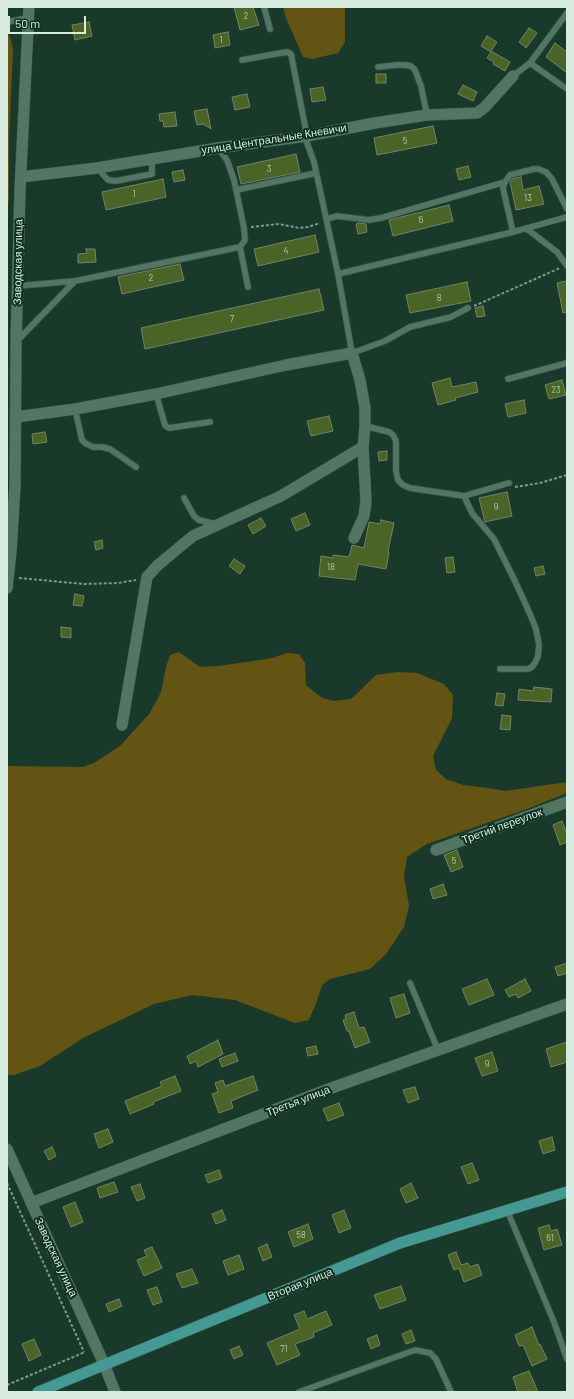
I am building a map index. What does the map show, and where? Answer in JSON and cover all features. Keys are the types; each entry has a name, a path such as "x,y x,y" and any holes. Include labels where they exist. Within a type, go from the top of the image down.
{"main road":[{"name":"Вторая улица","path":"38,1392 400,1243 567,1192"}],"street":[{"name":"Заводская улица","path":"7,588 15,486 16,417 14,368 20,177 28,13"},
{"name":"улица Центральные Кневичи","path":"20,177 97,168 152,158 308,136 427,115 477,113 485,107 513,76"},
{"path":"16,417 75,409 156,394 278,367 352,353 365,408 363,447 366,500 364,516 354,538"},
{"path":"122,725 147,577 158,565 193,536 281,496 363,447"},
{"name":"Третий переулок","path":"436,850 567,802"},
{"name":"Третья улица","path":"31,1203 326,1090 567,1004"},
{"name":"Заводская улица","path":"7,1149 97,1347 115,1392"}],"lane":[{"path":"264,7 270,29"},
{"path":"7,22 28,13"},
{"path":"513,76 530,63 567,13"},
{"path":"242,60 287,52 291,54 308,136 307,143 314,162 327,219 352,353 385,341 410,327 450,317 468,308"},
{"path":"530,63 567,89"},
{"path":"378,68 397,65 411,66 415,70 421,86 427,115"},
{"path":"218,148 229,164 236,190 244,228 244,240 240,247 248,287"},
{"path":"97,168 108,180 116,182 152,174 152,158"},
{"path":"513,232 503,188 504,182 510,175 538,169 546,172 552,179 567,208"},
{"path":"236,190 316,172"},
{"path":"327,219 337,216 369,220 381,218 504,182"},
{"path":"338,274 527,229 567,217"},
{"path":"527,229 557,252 567,266"},
{"path":"17,286 75,281 240,247"},
{"path":"16,342 75,281"},
{"path":"508,379 567,363"},
{"path":"156,394 165,425 167,427 169,428 210,422"},
{"path":"75,409 82,440 85,443 93,447 110,449 136,467"},
{"path":"365,426 389,432 394,435 396,441 396,472 398,480 403,485 416,489 464,496 509,483"},
{"path":"464,496 472,513 494,539 514,579 536,629 539,645 538,656 532,667 528,669 500,669"},
{"path":"184,498 194,516 199,520 217,524"},
{"path":"410,983 438,1051"},
{"path":"507,1210 554,1322 567,1359"},
{"path":"299,1392 415,1350 430,1353 436,1358 451,1392"}],"path":[{"path":"244,228 280,224 299,228 316,225 327,219"},
{"path":"468,308 567,266"},
{"path":"509,483 516,488 567,475"},
{"path":"9,576 84,584 134,581 147,577"},
{"path":"7,1183 84,1352"},
{"path":"7,1385 97,1347"}],"shaded area":[{"path":"283,7 345,7 345,42 338,53 313,59 303,57 286,18"},
{"path":"7,34 10,36 13,50 9,142 9,199 7,210"},
{"path":"179,652 200,667 219,666 273,658 287,653 299,654 305,663 306,685 322,698 334,701 351,699 376,675 397,672 417,673 444,684 453,695 452,718 433,756 436,770 446,779 463,785 505,791 567,782 567,793 527,809 427,844 407,857 404,876 409,906 404,927 386,954 370,969 330,979 322,985 309,1020 295,1023 235,1000 192,995 154,1004 83,1038 40,1066 14,1075 7,1075 7,766 83,767 94,763 120,746 150,713 161,692 170,655"}],"building":[{"path":"234,7 253,7 259,25 240,30"},
{"path":"89,22 92,36 75,40 72,25"},
{"path":"529,28 537,33 526,48 519,42"},
{"path":"228,32 230,45 215,48 213,35"},
{"path":"487,36 497,42 491,51 510,62 505,71 493,64 494,62 487,58 491,52 481,46"},
{"path":"555,43 567,52 567,73 546,57"},
{"path":"376,74 386,74 386,83 376,83"},
{"path":"463,85 477,92 473,101 458,94"},
{"path":"323,87 326,100 312,102 310,89"},
{"path":"247,94 250,107 235,110 232,97"},
{"path":"207,109 211,129 203,124 197,125 194,111"},
{"path":"175,112 177,126 164,127 163,121 160,121 159,114"},
{"path":"433,126 437,143 377,155 374,138"},
{"path":"296,154 300,172 241,184 237,167"},
{"path":"468,166 471,177 459,180 456,169"},
{"path":"183,170 185,180 174,182 172,172"},
{"path":"521,177 523,190 539,186 544,204 516,210 510,182 512,179"},
{"path":"163,179 166,197 106,210 102,192"},
{"path":"449,205 453,221 393,236 389,220"},
{"path":"356,224 366,224 367,232 358,234"},
{"path":"315,235 319,252 258,266 254,249"},
{"path":"86,249 95,249 96,262 78,263 78,254 87,253"},
{"path":"180,264 184,280 122,294 118,277"},
{"path":"567,281 567,312 563,313 557,283"},
{"path":"467,282 471,301 410,313 406,295"},
{"path":"319,289 324,310 145,349 141,328"},
{"path":"483,306 485,316 477,317 475,308"},
{"path":"450,378 452,387 476,382 478,392 455,398 456,400 438,405 432,383"},
{"path":"562,380 566,395 549,399 545,385"},
{"path":"524,400 526,413 508,417 505,404"},
{"path":"329,416 333,431 311,436 307,421"},
{"path":"45,432 47,442 33,444 32,434"},
{"path":"387,451 387,460 379,461 378,452"},
{"path":"507,492 512,516 485,522 479,498"},
{"path":"305,513 310,525 296,531 291,519"},
{"path":"261,518 266,526 253,534 248,525"},
{"path":"381,520 394,523 386,569 358,564 355,580 319,576 321,556 333,558 333,555 349,557 352,545 364,548 369,522 380,524"},
{"path":"102,540 103,548 96,550 94,542"},
{"path":"453,557 455,572 447,573 445,558"},
{"path":"234,559 245,566 240,574 229,566"},
{"path":"543,566 545,574 536,576 534,568"},
{"path":"75,594 84,596 82,606 73,605"},
{"path":"61,627 71,628 71,638 61,637"},
{"path":"534,687 552,689 551,702 518,700 519,689 533,691"},
{"path":"497,693 505,694 503,706 495,705"},
{"path":"502,715 511,716 510,730 500,729"},
{"path":"562,821 567,834 567,842 560,845 553,825"},
{"path":"457,850 463,867 451,872 444,855"},
{"path":"443,884 447,895 433,899 430,889"},
{"path":"567,963 567,973 558,976 555,967"},
{"path":"487,979 494,995 469,1005 462,989"},
{"path":"525,979 531,991 518,998 516,994 509,997 505,990"},
{"path":"404,994 410,1013 396,1018 390,998"},
{"path":"354,1012 359,1028 364,1027 370,1042 355,1048 343,1020 346,1019 345,1015"},
{"path":"218,1040 223,1054 198,1067 196,1061 190,1064 187,1056"},
{"path":"567,1042 567,1062 551,1067 546,1049"},
{"path":"316,1046 318,1054 308,1056 306,1048"},
{"path":"492,1052 498,1071 482,1076 475,1058"},
{"path":"235,1053 238,1061 222,1067 219,1059"},
{"path":"175,1076 181,1091 153,1102 154,1104 130,1114 125,1101 162,1086 160,1082"},
{"path":"253,1076 258,1090 231,1101 233,1108 219,1113 212,1094 218,1092 215,1083 223,1080 225,1086"},
{"path":"415,1087 419,1099 408,1103 403,1090"},
{"path":"339,1103 344,1115 328,1121 323,1109"},
{"path":"108,1129 113,1142 99,1148 94,1134"},
{"path":"552,1137 555,1150 543,1154 539,1141"},
{"path":"52,1147 56,1156 49,1160 44,1151"},
{"path":"472,1163 479,1180 468,1184 461,1167"},
{"path":"219,1170 222,1178 208,1183 205,1175"},
{"path":"114,1182 118,1192 100,1198 97,1188"},
{"path":"411,1183 418,1198 406,1203 400,1189"},
{"path":"140,1184 145,1198 137,1201 131,1187"},
{"path":"75,1202 83,1222 71,1227 63,1207"},
{"path":"222,1210 226,1220 216,1224 212,1214"},
{"path":"344,1210 351,1228 339,1233 332,1215"},
{"path":"308,1224 313,1239 294,1247 288,1232"},
{"path":"549,1225 551,1231 557,1229 562,1245 544,1250 538,1228"},
{"path":"267,1244 272,1257 263,1261 258,1248"},
{"path":"152,1247 162,1268 144,1276 137,1260 147,1256 144,1250"},
{"path":"456,1252 461,1265 468,1263 470,1267 478,1264 482,1275 464,1282 459,1268 454,1270 448,1255"},
{"path":"239,1255 244,1269 228,1275 223,1261"},
{"path":"192,1269 198,1283 182,1288 176,1274"},
{"path":"401,1286 406,1300 380,1309 374,1295"},
{"path":"157,1287 162,1302 153,1305 147,1290"},
{"path":"119,1299 122,1306 109,1312 106,1304"},
{"path":"304,1311 307,1319 326,1311 332,1325 313,1333 314,1337 295,1344 300,1355 277,1365 267,1343 300,1329 294,1315"},
{"path":"532,1327 539,1345 540,1344 547,1359 532,1366 523,1345 519,1346 515,1335"},
{"path":"411,1330 415,1341 406,1344 402,1334"},
{"path":"377,1335 380,1345 371,1349 367,1339"},
{"path":"34,1339 41,1355 29,1361 22,1344"},
{"path":"239,1346 243,1355 234,1359 230,1350"},
{"path":"529,1371 538,1392 518,1392 513,1377"}]}
